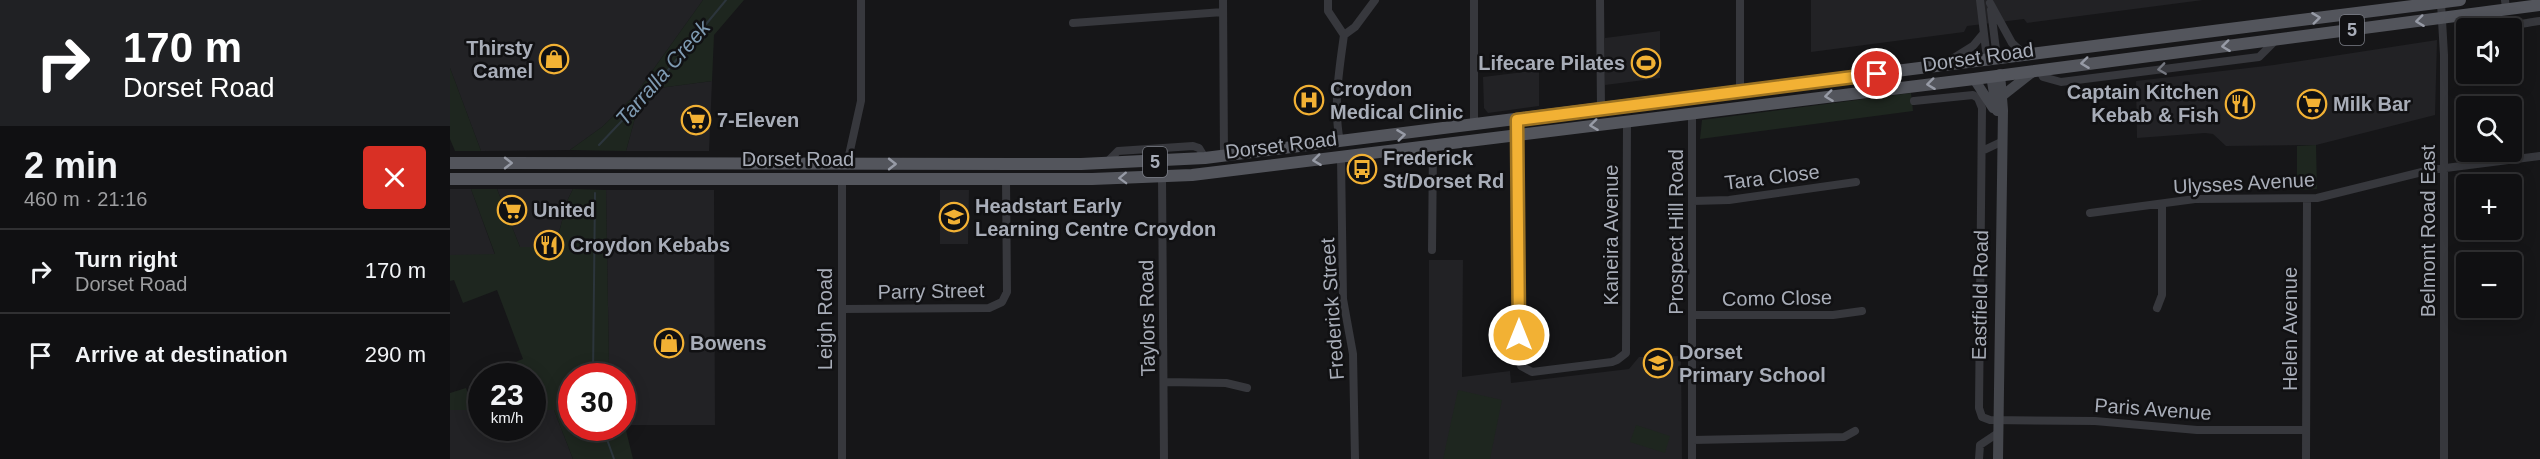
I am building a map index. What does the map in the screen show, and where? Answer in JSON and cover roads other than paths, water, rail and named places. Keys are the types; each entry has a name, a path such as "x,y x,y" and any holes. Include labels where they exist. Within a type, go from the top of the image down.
{"main road":[{"name":"Dorset Road","path":"450,163 1105,164 1224,157 2459,0"},
{"name":"Dorset Road","path":"450,179 1006,179 1162,176 1243,170 2276,40 2476,13 2505,5 2540,5"},
{"path":"2293,21 2295,37"},
{"name":"Eastfield Road","path":"1992,58 2001,137"},
{"path":"2002,96 2038,69"},
{"name":"Eastfield Road","path":"1995,75 2002,96 1998,459"},
{"path":"1974,79 1998,117"},
{"path":"1740,92 1742,107"},
{"path":"1517,120 1519,135"},
{"path":"1340,142 1341,157"},
{"path":"1161,161 1162,176"},
{"path":"539,163 539,178"},
{"path":"696,178 697,163"},
{"path":"842,179 847,164"}],"street":[{"path":"847,164 861,101 861,0"},
{"path":"1223,0 1224,157"},
{"path":"1328,0 1328,10 1344,35 1336,122 1340,142"},
{"path":"1344,35 1355,27 1375,0"},
{"path":"1474,0 1474,125"},
{"path":"1600,0 1601,109"},
{"path":"1740,0 1740,92"},
{"path":"1980,0 1983,33 1992,58"},
{"path":"1990,2 1992,58"},
{"path":"1990,2 2012,43 2024,54"},
{"name":"Belmont Road East","path":"2440,3 2445,168 2444,459"},
{"path":"1073,23 1223,12"},
{"path":"2476,13 2485,21 2500,26 2540,21"},
{"path":"1942,65 1973,46 1983,33"},
{"path":"1914,101 1966,94 1978,98 1982,108 1979,408 1984,418 1998,421"},
{"name":"Prospect Hill Road","path":"1692,113 1692,459"},
{"name":"Kaneira Avenue","path":"1519,135 1519,349 1521,366 1532,372 1617,360 1626,353 1627,121"},
{"path":"1982,151 2001,137"},
{"path":"1432,250 1433,145"},
{"path":"1105,164 1118,151 1127,149 1193,146 1199,148 1205,158"},
{"name":"Ulysses Avenue","path":"2090,213 2211,198 2307,199 2445,168 2540,156"},
{"name":"Frederick Street","path":"1341,157 1343,299 1353,354 1355,459"},
{"name":"Taylors Road","path":"1162,176 1164,459"},
{"name":"Leigh Road","path":"842,179 842,459"},
{"name":"Parry Street","path":"842,309 988,308 1002,302 1007,292 1006,179"},
{"name":"Tara Close","path":"1693,201 1729,200 1856,182"},
{"name":"Helen Avenue","path":"2306,459 2307,199"},
{"path":"2157,308 2162,295 2162,204"},
{"name":"Como Close","path":"1692,315 1833,315 1862,311"},
{"path":"1164,382 1226,383 1247,388"},
{"name":"Paris Avenue","path":"1998,421 2095,421 2197,430 2306,430"},
{"path":"1692,440 1844,437 1855,431"},
{"path":"1979,459 1980,445 1998,433"}],"waterway":[{"name":"Tarralla Creek","path":"599,145 654,87 726,0"},
{"name":"Tarralla Creek","path":"593,363 595,193"},
{"name":"Tarralla Creek","path":"608,441 614,459"}],"place":[{"name":"Thirsty Camel","path":"554,59"},
{"name":"Lifecare Pilates","path":"1646,63"},
{"name":"Croydon Medical Clinic","path":"1309,100"},
{"name":"Captain Kitchen Kebab & Fish","path":"2240,104"},
{"name":"Milk Bar","path":"2312,104"},
{"name":"7-Eleven","path":"696,120"},
{"name":"Frederick St/Dorset Rd","path":"1362,169"},
{"name":"United","path":"512,210"},
{"name":"Headstart Early Learning Centre Croydon","path":"954,217"},
{"name":"Croydon Kebabs","path":"549,245"},
{"name":"Bowens","path":"669,343"},
{"name":"Dorset Primary School","path":"1658,363"}]}
